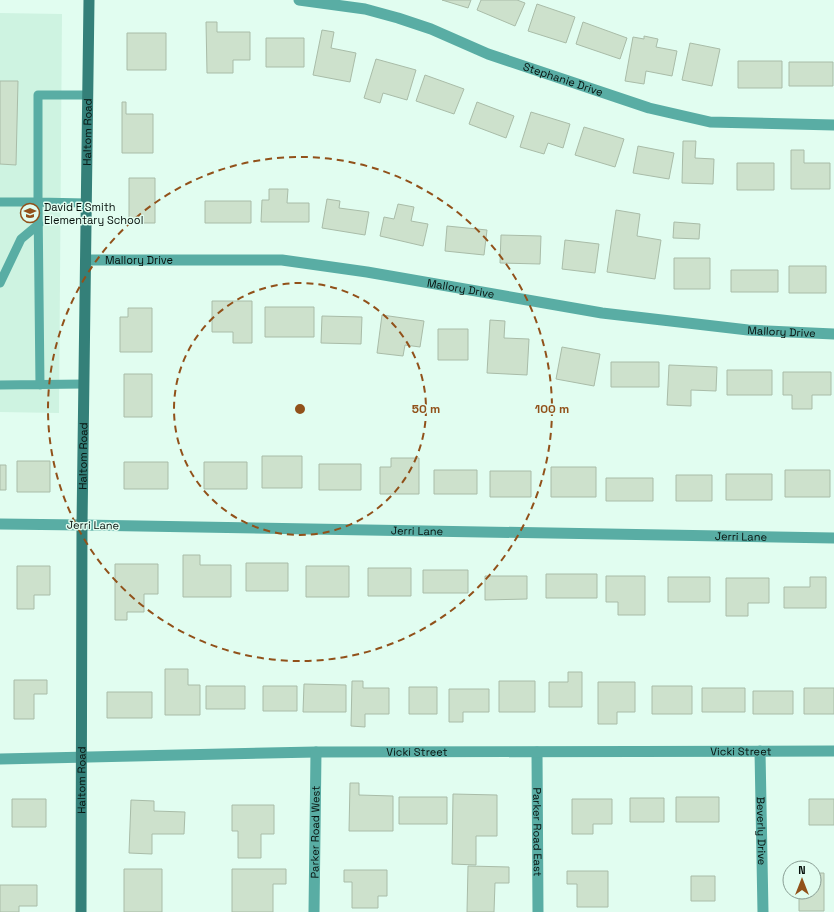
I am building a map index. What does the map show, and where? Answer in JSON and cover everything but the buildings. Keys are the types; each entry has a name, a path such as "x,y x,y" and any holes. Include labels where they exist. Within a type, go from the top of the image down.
{"main road":[{"name":"Haltom Road","path":"81,912 82,525 89,0"}],"street":[{"name":"Stephanie Drive","path":"300,0 365,9 398,18 431,29 488,54 649,108 710,122 834,126"},
{"name":"Mallory Drive","path":"86,260 282,260 367,272 602,313 748,330 834,334"},
{"name":"Jerri Lane","path":"0,524 834,538"},
{"name":"Beverly Drive","path":"760,751 762,912"},
{"name":"Vicki Street","path":"0,758 316,752 834,751"},
{"name":"Parker Road West","path":"314,912 316,752"},
{"name":"Parker Road East","path":"537,752 538,912"}],"lane":[{"path":"40,385 38,95 88,95"},
{"path":"0,202 86,203"},
{"path":"0,283 21,239 39,224"},
{"path":"0,385 84,384"}],"shaded area":[{"name":"David E Smith Elementary School","path":"0,13 62,14 59,413 0,412"}],"place":[{"name":"David E Smith Elementary School","path":"30,213"}]}
